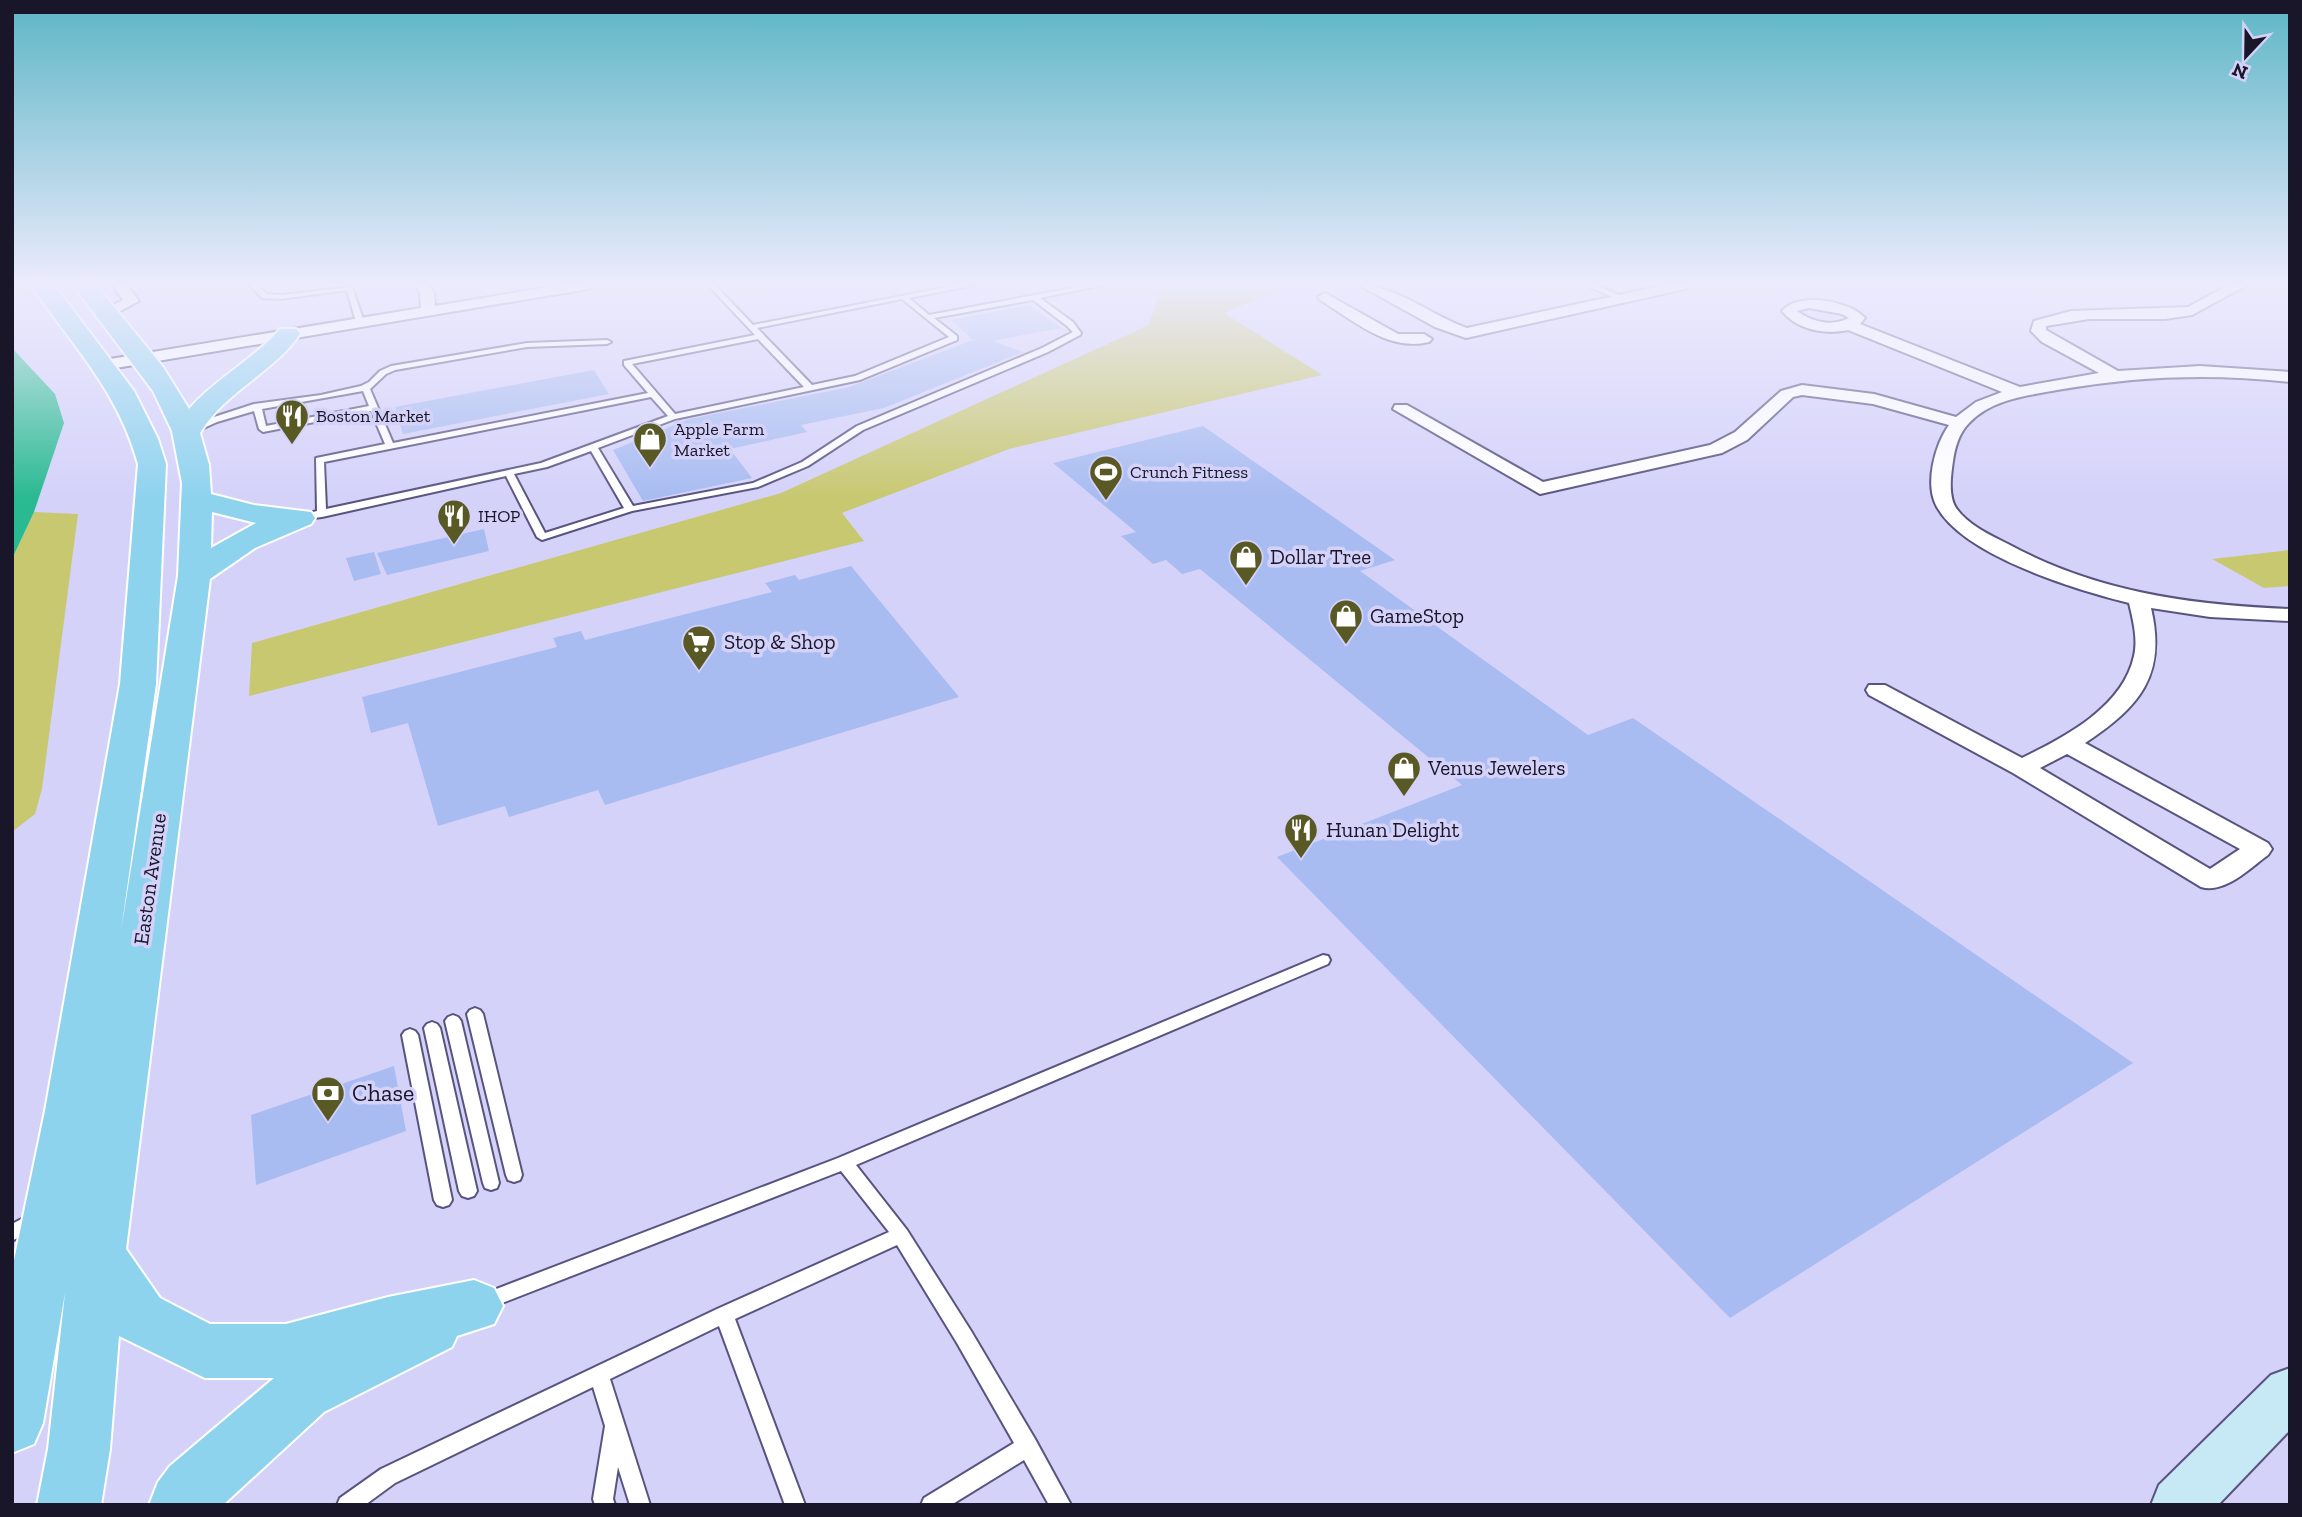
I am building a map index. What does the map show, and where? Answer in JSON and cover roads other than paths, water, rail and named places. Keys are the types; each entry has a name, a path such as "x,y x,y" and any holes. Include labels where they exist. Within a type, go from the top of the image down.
{"main road":[{"name":"Easton Avenue","path":"69,1505 79,1449 97,1254 194,576 198,499 187,433 170,395 117,356"},
{"name":"Easton Avenue","path":"12,1423 20,1337 51,1208 70,1111 138,684 152,464 149,448 131,406 122,356"},
{"path":"187,433 197,413 217,393 267,356"},
{"path":"198,499 252,514 311,516"},
{"path":"194,576 241,542 281,523 311,516"},
{"path":"97,1254 139,1317 205,1351 286,1351 388,1324 474,1306"},
{"path":"181,1505 193,1489 303,1392 474,1306"}],"street":[{"path":"124,362 160,356"},
{"path":"1927,356 2018,392"},
{"path":"2079,356 2112,374"},
{"path":"2290,377 2247,371 2188,369 2112,374 2018,392 1974,410 1950,435 1943,455 1942,496 1956,520 2007,553 2043,571 2139,601 2207,610 2290,615"},
{"path":"1401,410 1539,488 1668,462 1716,449 1741,436 1787,394 1802,390 1821,390 1874,399 1960,423"},
{"path":"2022,768 2068,744 2098,723 2132,689 2146,658 2147,635 2139,601"},
{"path":"1877,690 2022,768 2211,881 2259,849 2068,744"},
{"path":"2179,1505 2290,1393"}],"lane":[{"path":"187,433 224,415 365,387 386,370 459,356"},
{"path":"662,356 627,363 673,417"},
{"path":"779,356 810,388"},
{"path":"653,394 319,460 311,516 509,473 594,448 673,417 867,374 911,356"},
{"path":"509,473 542,537 630,509 755,485 805,464 860,428 1030,356"},
{"path":"365,387 390,446"},
{"path":"257,407 263,429 374,408"},
{"path":"594,448 630,509"},
{"path":"474,1306 844,1163 1323,960"},
{"path":"475,1014 514,1175"},
{"path":"453,1021 491,1183"},
{"path":"432,1028 468,1191"},
{"path":"410,1035 443,1200"},
{"path":"844,1163 901,1235 1061,1505"},
{"path":"12,1234 51,1208"},
{"path":"347,1505 370,1496 388,1476 724,1315 901,1235"},
{"path":"724,1315 794,1505"},
{"path":"599,1375 640,1505"},
{"path":"604,1505 615,1425"},
{"path":"931,1505 1028,1446"}],"place":[{"name":"Boston Market","path":"292,446"},
{"name":"Apple Farm Market","path":"650,469"},
{"name":"Crunch Fitness","path":"1106,502"},
{"name":"IHOP","path":"454,546"},
{"name":"Dollar Tree","path":"1246,587"},
{"name":"GameStop","path":"1346,646"},
{"name":"Stop & Shop","path":"699,672"},
{"name":"Venus Jewelers","path":"1404,798"},
{"name":"Hunan Delight","path":"1301,860"},
{"name":"Chase","path":"328,1123"}]}
